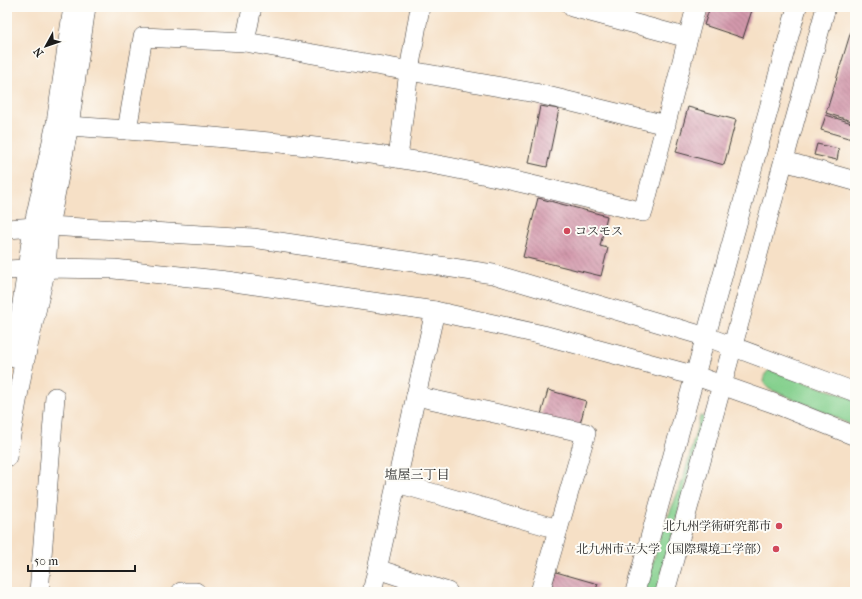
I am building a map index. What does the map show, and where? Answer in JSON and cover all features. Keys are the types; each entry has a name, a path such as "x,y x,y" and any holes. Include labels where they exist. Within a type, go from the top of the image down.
{"street":[{"path":"7,395 37,269 41,227 73,7"},
{"path":"41,227 69,126 86,7"},
{"path":"245,42 252,7"},
{"path":"398,158 409,71 420,7"},
{"path":"572,7 688,38"},
{"path":"69,126 261,140 398,158 527,184 643,212 696,7"},
{"path":"635,592 707,337 797,7"},
{"path":"665,592 826,7"},
{"path":"127,130 143,37 245,42 535,93 666,125"},
{"path":"784,161 855,181"},
{"path":"7,229 41,227 253,238 493,274 707,337 855,392"},
{"path":"7,270 114,269 227,281 435,311 543,335 696,376 773,403 855,436"},
{"path":"372,592 435,311"},
{"path":"7,457 14,367"},
{"path":"416,396 586,433 540,592"},
{"path":"39,592 55,397"},
{"path":"397,483 558,529"},
{"path":"377,569 448,592"},
{"path":"181,592 196,592"}],"green space":[{"path":"769,370 855,399 855,427 823,411 769,389 764,382 764,377"},
{"path":"700,416 704,417 657,592 645,592 660,537 684,477"}],"building":[{"path":"710,7 753,7 743,38 704,25"},
{"path":"855,18 855,122 826,113"},
{"path":"540,106 559,109 547,167 529,163"},
{"path":"688,107 736,120 724,165 676,152"},
{"path":"826,115 855,124 855,140 821,130"},
{"path":"817,144 839,149 837,160 814,155"},
{"name":"コスモス","path":"538,198 607,216 600,246 608,248 601,276 523,257"},
{"path":"548,390 586,401 579,428 540,418"},
{"path":"556,572 598,584 595,592 550,591"}],"place":[{"name":"コスモス","path":"567,231"},
{"name":"北九州学術研究都市","path":"779,526"},
{"name":"北九州市立大学（国際環境工学部）","path":"776,549"}],"district":[{"name":"塩屋三丁目","path":"417,474"}]}
